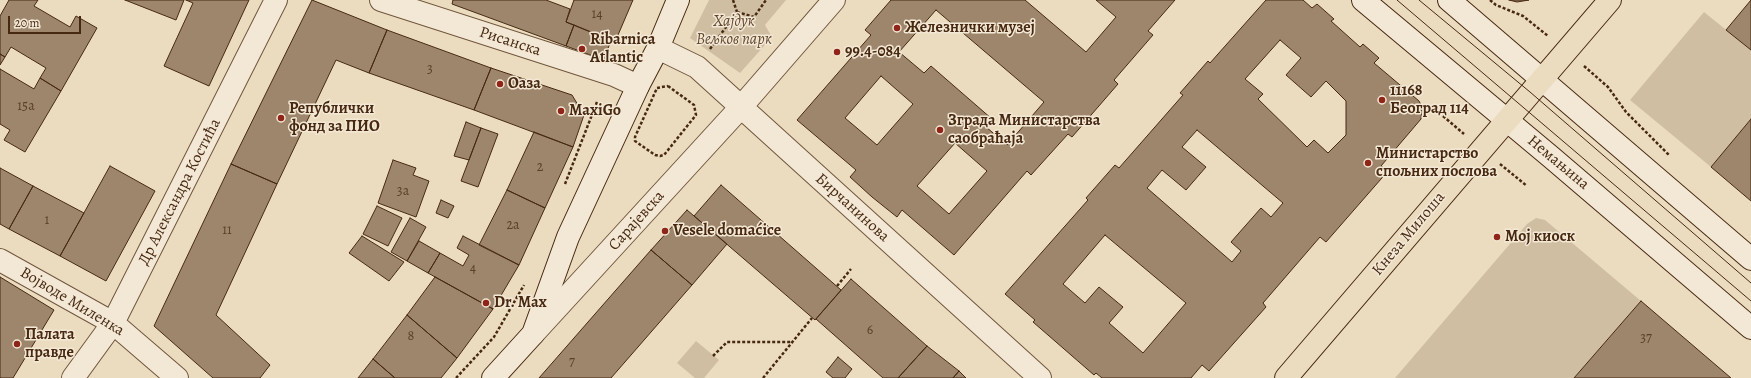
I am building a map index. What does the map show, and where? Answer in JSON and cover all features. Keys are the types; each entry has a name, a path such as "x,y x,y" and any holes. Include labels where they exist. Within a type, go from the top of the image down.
{"main road":[{"name":"Кнеза Милоша","path":"1286,378 1540,79 1610,0"}],"street":[{"name":"Др Александра Костића","path":"73,378 114,323 276,0"},
{"name":"Рисанска","path":"381,0 614,75 638,86"},
{"name":"Сарајевска","path":"533,334 568,237 638,86 658,48 678,0"},
{"name":"Сарајевска","path":"493,378 740,107 834,0"},
{"name":"Немањина","path":"1363,0 1751,328"},
{"path":"1450,0 1751,259"},
{"name":"Бирчанинова","path":"658,48 697,67 1040,378"},
{"name":"Војводе Миленка","path":"0,260 114,323 178,378"}],"path":[{"path":"733,0 737,12"},
{"path":"737,12 754,17 766,0"},
{"path":"1490,0 1496,5 1523,16"},
{"path":"707,54 737,12"},
{"path":"668,86 679,92 694,105 696,115 664,155 655,155 635,140 635,137 657,88 668,86"},
{"path":"1608,87 1626,112 1674,160"},
{"path":"564,185 597,102"},
{"path":"837,286 851,269"},
{"path":"456,378 494,337 527,279"},
{"path":"763,378 812,318"},
{"path":"713,356 727,342 792,342"}],"green space":[{"name":"Хајдук Вељков парк","path":"709,0 786,0 765,25 772,37 740,73 690,38"},
{"path":"1704,12 1751,50 1751,119 1711,167 1630,100"},
{"path":"1536,218 1545,220 1641,301 1574,378 1395,378 1527,224"},
{"path":"696,341 719,360 704,378 695,378 677,363"}],"building":[{"path":"9,0 38,0 34,6 70,27 76,16 97,28 61,91 40,78 46,68 11,47 5,57 0,54 0,16"},
{"path":"125,0 184,0 176,20"},
{"path":"186,0 249,0 209,86 164,66 193,3"},
{"name":"Републички фонд за ПИО","path":"312,0 387,30 369,73 336,60 277,184 231,164"},
{"path":"453,0 546,0 570,9 566,22 574,25 566,46 452,4"},
{"path":"574,0 633,0 615,42 566,22"},
{"name":"Зграда Министарства саобраћаја","path":"891,0 1025,0 1086,52 1116,17 1096,0 1175,0 1148,31 1153,35 1114,80 1118,84 1072,137 1068,134 1031,175 1027,171 954,255 902,210 897,217 872,197 850,177 856,170 797,120 871,35 865,30","holes":["936,10 1044,102 1007,145 985,126 992,119 931,66 924,73 899,52","881,76 913,104 877,145 845,118","955,143 987,171 949,214 917,186"]},
{"path":"1266,0 1303,0 1312,8 1317,4 1334,19 1331,21 1360,47 1363,44 1379,58 1374,63 1419,101 1422,107 1421,119 1381,166 1388,171 1326,242 1320,237 1263,303 1266,307 1209,371 1202,365 1191,378 1102,378 1096,373 1094,375 1033,322 1035,320 1005,294 1088,200 1086,198 1115,165 1119,168 1183,95 1180,93 1208,61 1210,63","holes":["1280,40 1301,58 1286,75 1311,97 1326,81 1346,101 1346,135 1328,153 1314,140 1307,147 1258,99 1263,94 1245,79","1197,130 1283,203 1271,217 1261,208 1231,242 1241,251 1232,262 1147,188 1162,170 1186,190 1206,167 1182,147","1105,235 1186,303 1143,353 1109,323 1123,307 1099,287 1085,303 1063,284"]},
{"path":"1509,0 1529,0 1517,2"},
{"path":"1751,0 1751,50 1726,30"},
{"path":"574,25 611,40 604,60 566,46"},
{"path":"387,30 491,68 474,110 369,73"},
{"path":"0,54 5,57 0,65"},
{"path":"491,68 572,95 584,115 573,147 474,110"},
{"path":"0,69 34,89 40,78 61,91 25,152 4,140 10,130 0,124"},
{"path":"1751,119 1751,201 1711,167"},
{"path":"466,122 481,128 469,160 454,156"},
{"path":"481,128 498,134 478,187 461,181"},
{"path":"534,132 573,147 545,208 507,190"},
{"path":"393,160 416,168 413,175 429,181 416,217 378,203"},
{"path":"231,164 277,184 216,315 270,365 260,378 213,378 154,326"},
{"path":"110,166 155,191 106,281 60,256"},
{"path":"0,168 33,186 9,229 0,224"},
{"path":"721,185 841,290 815,320 694,216"},
{"path":"33,186 84,213 60,256 9,229"},
{"path":"507,190 545,208 519,265 479,245"},
{"path":"441,200 454,206 448,218 436,213"},
{"path":"377,206 402,218 388,246 363,234"},
{"path":"687,210 727,244 692,285 651,250"},
{"path":"410,218 426,227 407,261 391,252"},
{"path":"362,236 404,262 389,281 349,253"},
{"path":"463,236 519,265 493,309 428,273 440,253 463,266 469,255 457,248"},
{"path":"419,241 440,253 428,273 407,261"},
{"path":"651,250 692,285 611,378 539,378"},
{"name":"Палата правде","path":"0,277 54,310 13,378 0,378"},
{"path":"435,277 493,309 457,358 407,315"},
{"path":"851,279 927,346 898,378 883,378 816,319"},
{"path":"1641,301 1731,378 1574,378"},
{"path":"407,315 457,358 441,378 395,378 373,359"},
{"path":"927,346 959,371 953,378 898,378"},
{"path":"838,357 852,369 845,378 833,378 826,372"},
{"path":"373,359 395,378 358,378"},
{"path":"959,371 966,378 953,378"}],"tram line":[{"path":"1397,0 1751,301"},
{"path":"1419,0 1530,92 1751,283"}],"place":[{"name":"Железнички музеј","path":"897,28"},
{"name":"Ribarnica Atlantic","path":"582,49"},
{"name":"99.4-084","path":"837,52"},
{"name":"Оаза","path":"500,84"},
{"name":"11168 Београд 114","path":"1382,100"},
{"name":"MaxiGo","path":"561,111"},
{"name":"Републички фонд за ПИО","path":"281,118"},
{"name":"Зграда Министарства саобраћаја","path":"940,130"},
{"name":"Министарство спољних послова","path":"1368,163"},
{"name":"Vesele domaćice","path":"665,231"},
{"name":"Мој киоск","path":"1497,237"},
{"name":"Dr. Max","path":"486,303"},
{"name":"Палата правде","path":"17,344"}]}
